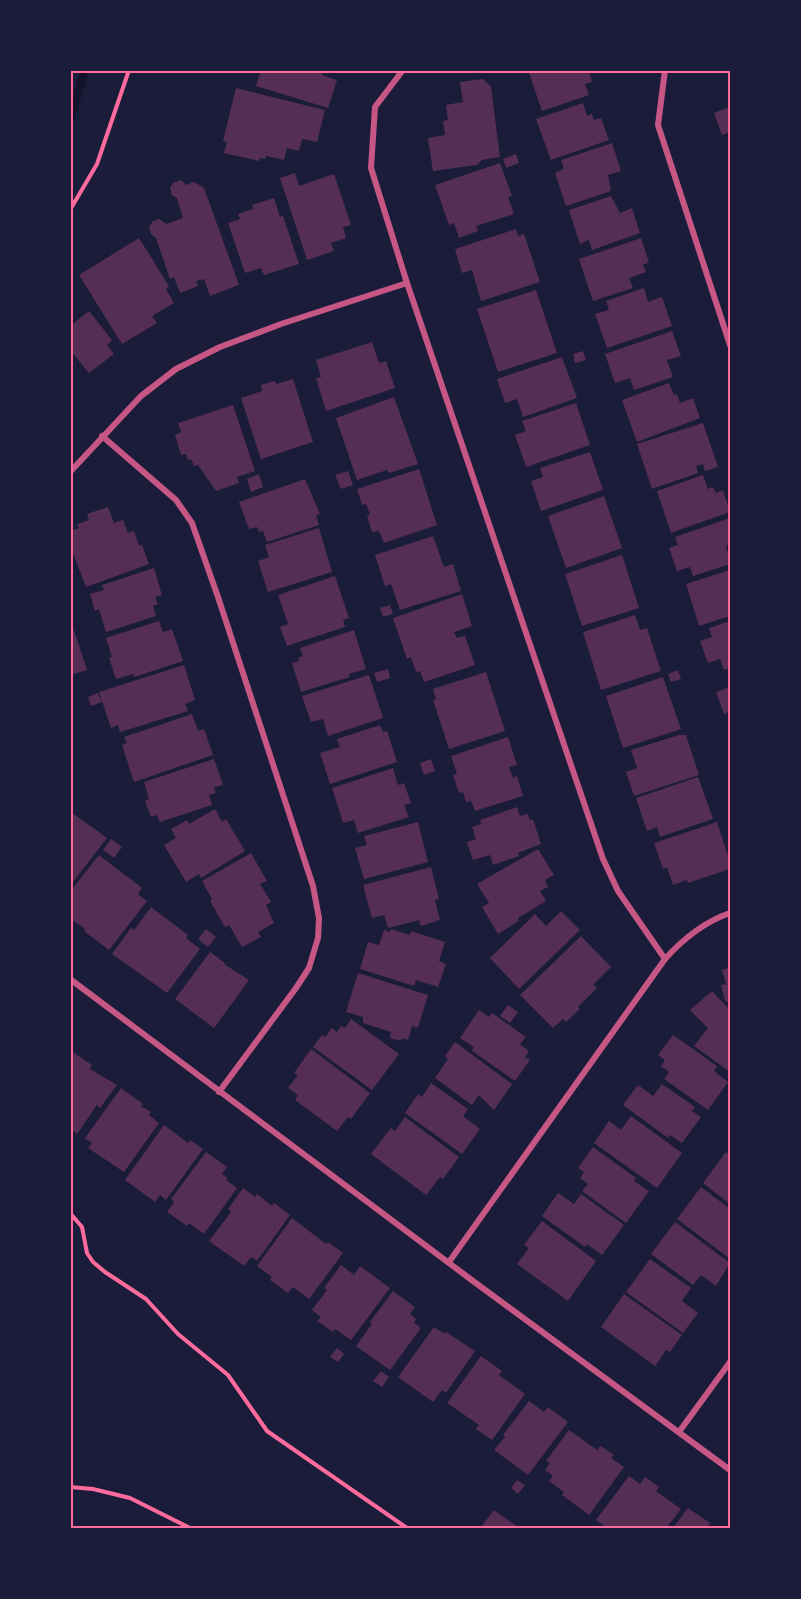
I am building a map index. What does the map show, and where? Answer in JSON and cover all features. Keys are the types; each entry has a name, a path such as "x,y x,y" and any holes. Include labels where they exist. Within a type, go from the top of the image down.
{"street":[{"path":"403,70 375,107 371,168 407,283 603,859 618,891 665,959"},
{"path":"665,70 658,125 730,345"},
{"path":"70,472 141,396 176,369 281,324 407,283"},
{"path":"102,436 176,500 192,523 313,886 319,918 318,938 309,968 219,1092"},
{"path":"449,1262 665,959 681,941 730,913"},
{"path":"70,979 730,1470"},
{"path":"679,1432 730,1362"}],"path":[{"path":"70,210 97,164 129,70"},
{"path":"70,1213 82,1227 87,1253 93,1262 147,1299 193,1348 228,1375 267,1431 407,1528"},
{"path":"70,1487 130,1498 190,1528"}],"building":[{"path":"261,70 323,70 322,75 337,80 328,108 256,86"},
{"path":"528,70 589,70 592,82 585,84 589,95 542,111"},
{"path":"483,79 491,87 500,157 482,160 477,165 433,171 428,138 445,135 443,121 448,120 446,105 463,102 460,82"},
{"path":"236,88 325,110 317,142 302,139 299,151 287,148 284,160 266,156 265,159 260,158 259,161 224,153 227,142 223,141"},
{"path":"583,103 587,116 592,114 594,120 601,118 609,140 551,160 536,119"},
{"path":"730,107 730,132 722,135 714,113"},
{"path":"612,143 621,171 608,175 611,191 566,206 555,173 564,169 561,160"},
{"path":"516,154 519,163 506,168 503,159"},
{"path":"500,163 512,196 508,197 514,214 476,226 478,231 459,238 454,223 449,225 435,185"},
{"path":"295,173 299,186 334,174 351,225 343,227 346,238 331,243 334,251 307,260 280,178"},
{"path":"181,180 186,185 194,182 204,188 239,285 210,296 204,279 196,281 198,286 180,293 174,277 170,279 156,238 151,234 149,227 153,221 159,219 166,224 183,218 177,198 172,195 170,188 173,183"},
{"path":"611,196 620,213 632,208 640,233 592,250 589,240 580,244 569,210"},
{"path":"274,198 280,217 283,216 299,264 264,275 261,268 245,273 228,223 240,219 238,214 253,209 252,205"},
{"path":"516,229 518,236 524,234 540,282 481,301 472,270 462,273 455,249"},
{"path":"139,238 169,286 166,289 174,303 152,316 157,323 122,344 79,275"},
{"path":"641,238 649,262 643,265 646,272 629,278 633,288 593,301 579,259"},
{"path":"644,288 648,302 662,297 672,326 607,348 595,314 609,310 606,301"},
{"path":"536,290 557,353 498,372 477,309"},
{"path":"89,311 112,340 107,345 114,354 89,373 70,350 70,326"},
{"path":"672,331 681,356 667,360 673,377 634,390 630,378 615,383 605,354"},
{"path":"372,342 379,363 386,361 395,388 326,411 316,378 321,377 316,360"},
{"path":"583,351 586,360 575,363 573,354"},
{"path":"562,357 577,398 523,417 517,399 505,403 497,379"},
{"path":"293,379 313,442 261,459 241,398 262,391 261,385"},
{"path":"669,383 680,403 693,398 700,418 637,442 622,400"},
{"path":"394,397 418,464 389,473 387,470 357,480 336,418"},
{"path":"576,403 590,445 526,467 515,435 526,431 522,421"},
{"path":"233,405 255,471 237,477 239,483 216,491 198,465 194,466 186,454 181,455 175,435 181,432 178,423"},
{"path":"703,423 718,467 705,471 703,464 696,466 698,473 652,489 637,444"},
{"path":"590,452 603,490 541,511 531,481 543,477 540,468"},
{"path":"419,469 437,525 384,543 379,531 372,532 367,516 370,514 366,504 362,505 357,489"},
{"path":"348,471 353,485 341,489 335,475"},
{"path":"259,474 263,487 251,492 247,479"},
{"path":"703,475 708,489 713,487 716,493 723,490 730,512 671,533 657,491"},
{"path":"305,479 320,514 316,515 319,525 267,542 263,531 259,532 257,527 249,529 239,502"},
{"path":"604,496 622,548 566,568 548,516"},
{"path":"108,507 114,523 123,520 128,533 134,531 149,564 86,587 70,545 70,537 72,537 70,531 79,528 77,524 89,520 87,514"},
{"path":"730,518 730,544 726,546 730,564 693,576 690,567 677,571 669,548 678,545 675,537"},
{"path":"319,528 332,572 268,592 258,561 269,557 265,545"},
{"path":"433,536 444,567 453,564 461,591 400,610 391,584 385,586 375,555"},
{"path":"622,555 639,608 582,626 565,574"},
{"path":"154,568 162,595 155,597 158,604 153,606 156,616 106,632 99,609 95,611 90,594 104,590 102,585"},
{"path":"730,570 730,616 699,626 686,584"},
{"path":"335,576 349,618 343,620 345,627 287,646 280,627 288,624 278,595"},
{"path":"462,594 472,626 454,632 457,638 465,636 475,665 424,682 420,671 416,672 411,657 407,659 393,618"},
{"path":"390,605 393,614 383,617 380,608"},
{"path":"635,615 640,630 647,628 661,671 601,690 583,632"},
{"path":"70,618 87,670 70,675"},
{"path":"159,621 163,632 172,629 183,661 134,677 133,674 116,679 109,658 112,657 106,638"},
{"path":"730,621 730,668 724,670 720,659 708,663 700,641 712,637 709,628"},
{"path":"354,630 366,669 349,674 350,677 301,692 292,663 299,661 298,658 303,656 300,648"},
{"path":"184,665 195,700 185,704 188,711 120,732 118,725 111,728 99,692"},
{"path":"388,669 390,678 377,682 374,673"},
{"path":"678,670 681,679 671,682 668,674"},
{"path":"486,672 505,731 449,749 433,700 436,699 433,689"},
{"path":"369,675 383,718 328,736 323,719 311,722 302,696"},
{"path":"663,677 681,729 623,748 606,696"},
{"path":"730,687 730,711 724,714 716,692"},
{"path":"98,693 102,702 91,706 88,697"},
{"path":"192,714 198,731 204,729 213,755 134,782 122,745 127,743 124,737"},
{"path":"380,725 383,732 387,731 397,762 330,784 320,753 340,747 337,739"},
{"path":"679,735 686,735 699,775 634,796 626,772 637,768 631,750"},
{"path":"508,737 517,765 509,767 513,778 517,776 523,796 475,811 471,801 466,802 463,792 459,793 453,775 457,774 451,756"},
{"path":"214,759 223,785 214,787 216,793 209,795 212,805 160,822 157,815 151,817 145,801 149,799 144,782"},
{"path":"431,759 435,771 424,775 420,763"},
{"path":"393,768 398,785 404,783 411,803 404,805 409,817 358,833 354,820 343,823 332,788"},
{"path":"698,777 713,819 660,837 657,827 647,831 636,798"},
{"path":"517,807 520,816 528,814 530,820 533,819 541,844 518,853 519,856 493,865 490,855 473,860 467,842 476,839 472,827 481,824 480,820"},
{"path":"215,809 222,822 226,819 245,851 201,878 199,874 186,882 164,845 176,838 171,829 187,820 189,824"},
{"path":"74,814 107,838 70,886 70,819"},
{"path":"418,822 428,862 364,879 355,848 367,845 364,836"},
{"path":"717,822 730,862 730,869 688,883 687,880 673,885 667,867 663,869 654,843"},
{"path":"111,839 122,847 114,858 103,850"},
{"path":"538,849 554,875 545,880 548,887 540,891 546,901 518,918 519,921 498,934 482,907 489,903 477,884"},
{"path":"251,853 267,881 260,884 271,902 266,905 274,923 258,932 261,937 242,947 229,925 225,927 202,881"},
{"path":"99,855 142,888 138,894 147,901 109,950 70,918 70,892"},
{"path":"431,867 439,899 435,900 440,920 421,926 419,920 388,928 384,915 372,918 363,885"},
{"path":"151,907 188,935 186,938 200,949 167,993 112,954 131,928 134,930"},
{"path":"561,911 580,930 519,989 490,958 535,914 546,926"},
{"path":"206,929 216,937 208,947 198,939"},
{"path":"391,929 410,935 411,931 445,942 439,961 446,964 438,987 416,980 414,986 360,969 368,942 379,945 384,930 390,932"},
{"path":"581,936 611,967 593,985 597,988 578,1007 580,1009 566,1022 563,1019 553,1028 520,995"},
{"path":"210,952 249,980 214,1028 175,999"},
{"path":"730,967 730,1003 725,1001 721,985 726,984 722,970"},
{"path":"358,973 428,995 418,1028 412,1026 408,1040 390,1038 391,1032 363,1023 363,1017 346,1012"},
{"path":"712,991 730,1010 730,1072 694,1046 708,1028 690,1010"},
{"path":"508,1005 518,1012 510,1023 500,1016"},
{"path":"479,1010 489,1017 492,1013 526,1037 520,1044 529,1051 525,1057 530,1060 515,1081 472,1051 474,1047 460,1038"},
{"path":"351,1019 399,1054 372,1090 313,1047 322,1035 325,1037 332,1028 337,1032 341,1026 345,1028"},
{"path":"673,1035 717,1066 714,1071 728,1082 708,1110 664,1079 669,1072 661,1066 665,1060 658,1055"},
{"path":"455,1042 512,1084 494,1110 479,1095 472,1105 435,1078 448,1059 445,1056"},
{"path":"311,1049 370,1093 351,1119 348,1117 337,1131 295,1100 298,1095 288,1088 298,1075 294,1073"},
{"path":"70,1050 92,1065 90,1069 117,1085 100,1108 97,1105 77,1134 70,1129"},
{"path":"431,1083 468,1109 463,1116 480,1129 462,1154 405,1113 418,1094 422,1097"},
{"path":"662,1084 695,1107 692,1111 701,1117 682,1143 670,1135 668,1138 623,1105 638,1085 653,1096"},
{"path":"121,1088 143,1104 141,1106 151,1112 149,1115 159,1123 124,1172 88,1148 92,1143 85,1138"},
{"path":"631,1116 682,1153 657,1188 594,1143 609,1121 621,1130"},
{"path":"405,1117 459,1157 443,1179 440,1177 426,1195 371,1154 391,1128 395,1131"},
{"path":"164,1125 188,1143 190,1140 203,1149 166,1200 160,1195 155,1202 125,1180"},
{"path":"593,1147 636,1178 634,1181 649,1191 626,1223 582,1191 588,1184 580,1178 584,1172 578,1168"},
{"path":"206,1152 227,1167 222,1174 237,1188 204,1234 189,1223 187,1226 167,1212 174,1202 171,1199"},
{"path":"726,1152 730,1156 730,1204 703,1183"},
{"path":"701,1187 730,1209 730,1259 677,1219"},
{"path":"243,1188 255,1197 257,1194 272,1206 274,1203 290,1215 257,1261 251,1257 244,1266 209,1241 231,1212 228,1209"},
{"path":"558,1193 574,1204 581,1194 624,1225 602,1255 587,1244 585,1247 542,1216"},
{"path":"292,1218 326,1244 328,1242 343,1253 309,1299 293,1287 288,1293 270,1280 272,1277 257,1266"},
{"path":"542,1221 596,1261 568,1301 517,1264 529,1248 524,1245"},
{"path":"675,1222 730,1263 716,1286 701,1275 693,1285 651,1254"},
{"path":"650,1259 691,1288 682,1301 698,1313 683,1333 626,1292"},
{"path":"341,1265 354,1275 360,1266 390,1288 351,1340 317,1321 321,1317 312,1310 327,1290 324,1288"},
{"path":"393,1291 415,1307 410,1314 416,1319 414,1323 421,1328 390,1370 356,1346"},
{"path":"624,1294 682,1335 670,1352 666,1350 655,1366 601,1327"},
{"path":"434,1327 475,1351 446,1393 442,1390 433,1402 398,1377"},
{"path":"337,1348 344,1354 338,1362 330,1357"},
{"path":"481,1356 502,1371 499,1375 525,1394 492,1440 476,1429 479,1425 447,1403"},
{"path":"381,1371 389,1377 382,1387 373,1381"},
{"path":"529,1401 544,1412 548,1407 568,1422 528,1475 494,1450"},
{"path":"569,1430 597,1450 601,1446 614,1455 611,1458 624,1467 589,1515 562,1495 564,1492 549,1481 553,1476 545,1470 550,1463 546,1461"},
{"path":"629,1476 640,1484 645,1477 659,1487 656,1491 681,1509 666,1528 607,1528 596,1520"},
{"path":"517,1480 525,1485 518,1494 511,1488"},
{"path":"688,1508 710,1523 707,1528 673,1528"},
{"path":"494,1510 519,1528 480,1528"}],"waterway":[{"path":"70,120 85,70"}]}
